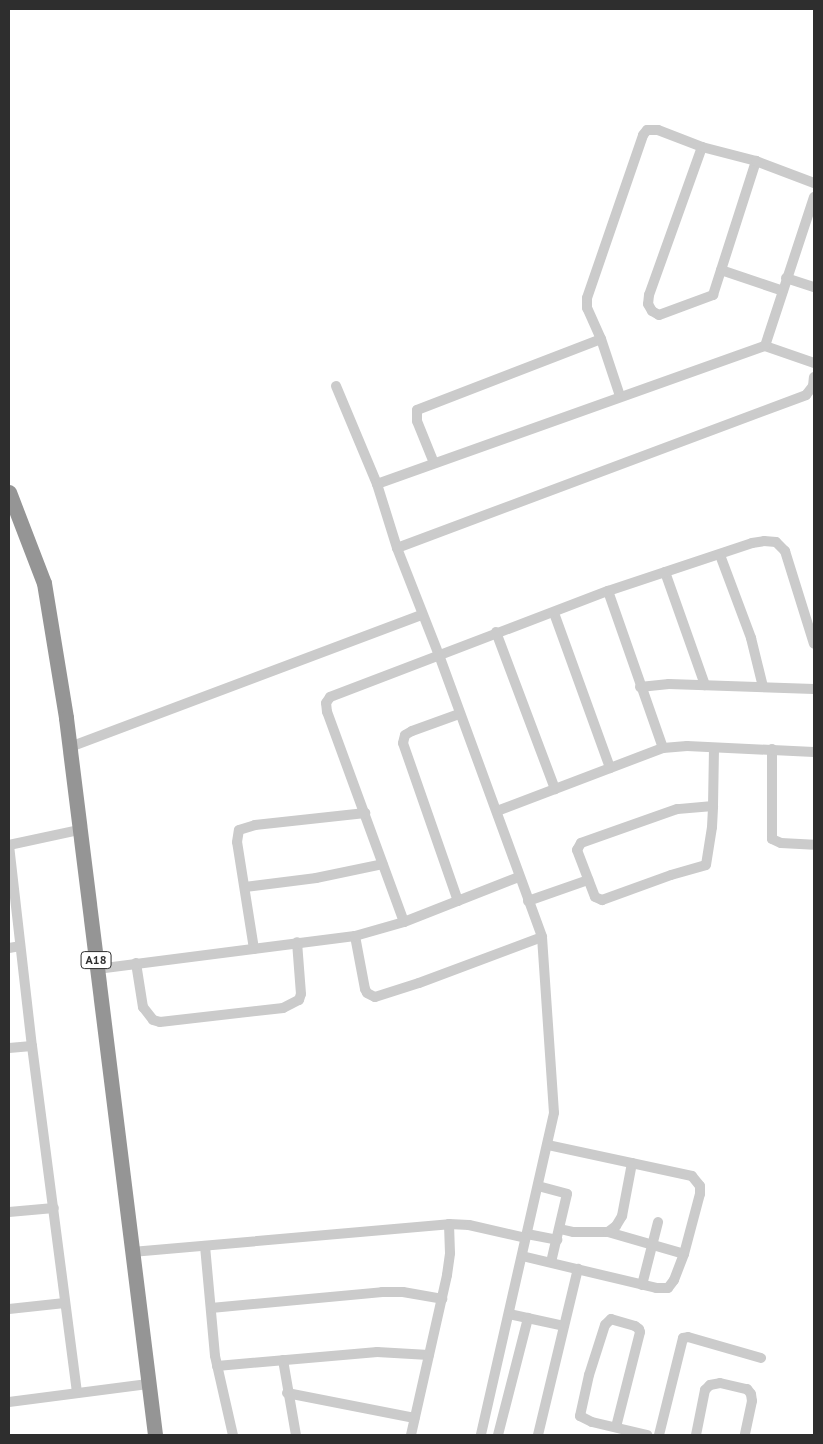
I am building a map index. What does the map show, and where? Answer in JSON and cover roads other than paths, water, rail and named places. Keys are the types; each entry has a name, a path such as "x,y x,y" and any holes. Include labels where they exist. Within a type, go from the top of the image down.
{"highway":[{"name":"A18","path":"9,492 44,583 70,747 155,1435"}],"street":[{"path":"620,396 601,339 587,308 587,298 643,135 652,128 702,147 756,161 814,182"},
{"path":"702,147 648,304 652,311 658,315 713,295 756,161"},
{"path":"765,346 814,197"},
{"path":"721,270 783,291"},
{"path":"786,278 814,287"},
{"path":"434,463 417,421 417,410 601,339"},
{"path":"377,484 765,346 814,363"},
{"path":"397,548 806,395 813,386 814,377"},
{"path":"336,386 377,484 397,548 439,655 542,937 554,1113 481,1433 498,1435 528,1318"},
{"path":"404,922 327,712 326,704 330,697 496,632 608,591 752,543 764,541 776,542 785,551 814,644"},
{"path":"720,555 751,638 763,687"},
{"path":"665,572 704,685"},
{"path":"608,591 663,748"},
{"path":"554,612 610,768"},
{"path":"70,747 422,615"},
{"path":"496,632 556,789"},
{"path":"640,686 669,684 814,690"},
{"path":"458,901 403,742 405,735 412,731 459,714"},
{"path":"497,811 663,748 687,746 814,752"},
{"path":"713,806 677,810 581,843 578,850 595,896 602,900 671,874 704,867 708,861 713,806 714,748"},
{"path":"772,750 772,839 781,843 814,844"},
{"path":"254,949 237,842 239,830 255,825 365,813"},
{"path":"77,1392 32,1046 9,845 80,830"},
{"path":"245,887 316,878 383,864"},
{"path":"97,969 355,936 404,922 520,877"},
{"path":"528,901 588,880"},
{"path":"355,936 365,989 367,993 375,996 419,983 542,937"},
{"path":"136,963 143,1007 153,1020 160,1022 283,1008 299,1000 301,994 297,942"},
{"path":"9,948 20,946"},
{"path":"9,1048 32,1046"},
{"path":"522,1256 642,1285 668,1288 674,1280 684,1254 700,1186 692,1176 547,1145"},
{"path":"608,1232 616,1226 622,1216 632,1163"},
{"path":"538,1186 567,1194 551,1262"},
{"path":"9,1212 54,1208"},
{"path":"642,1285 658,1222"},
{"path":"132,1252 449,1224 468,1225 557,1240"},
{"path":"411,1435 442,1299 450,1253 449,1224"},
{"path":"560,1229 573,1232 608,1232 684,1254"},
{"path":"205,1246 217,1366 234,1435"},
{"path":"538,1435 578,1269"},
{"path":"210,1308 382,1292 403,1292 442,1299"},
{"path":"9,1310 65,1303"},
{"path":"508,1314 564,1326"},
{"path":"616,1427 640,1332 636,1326 611,1319 604,1325 589,1375 580,1416 592,1422 647,1435"},
{"path":"659,1435 683,1338 688,1337 761,1358"},
{"path":"217,1366 377,1352 429,1355"},
{"path":"282,1360 296,1435"},
{"path":"696,1435 706,1390 710,1385 720,1383 746,1389 751,1394 752,1400 745,1435"},
{"path":"9,1402 148,1384"},
{"path":"287,1393 415,1418"}]}
